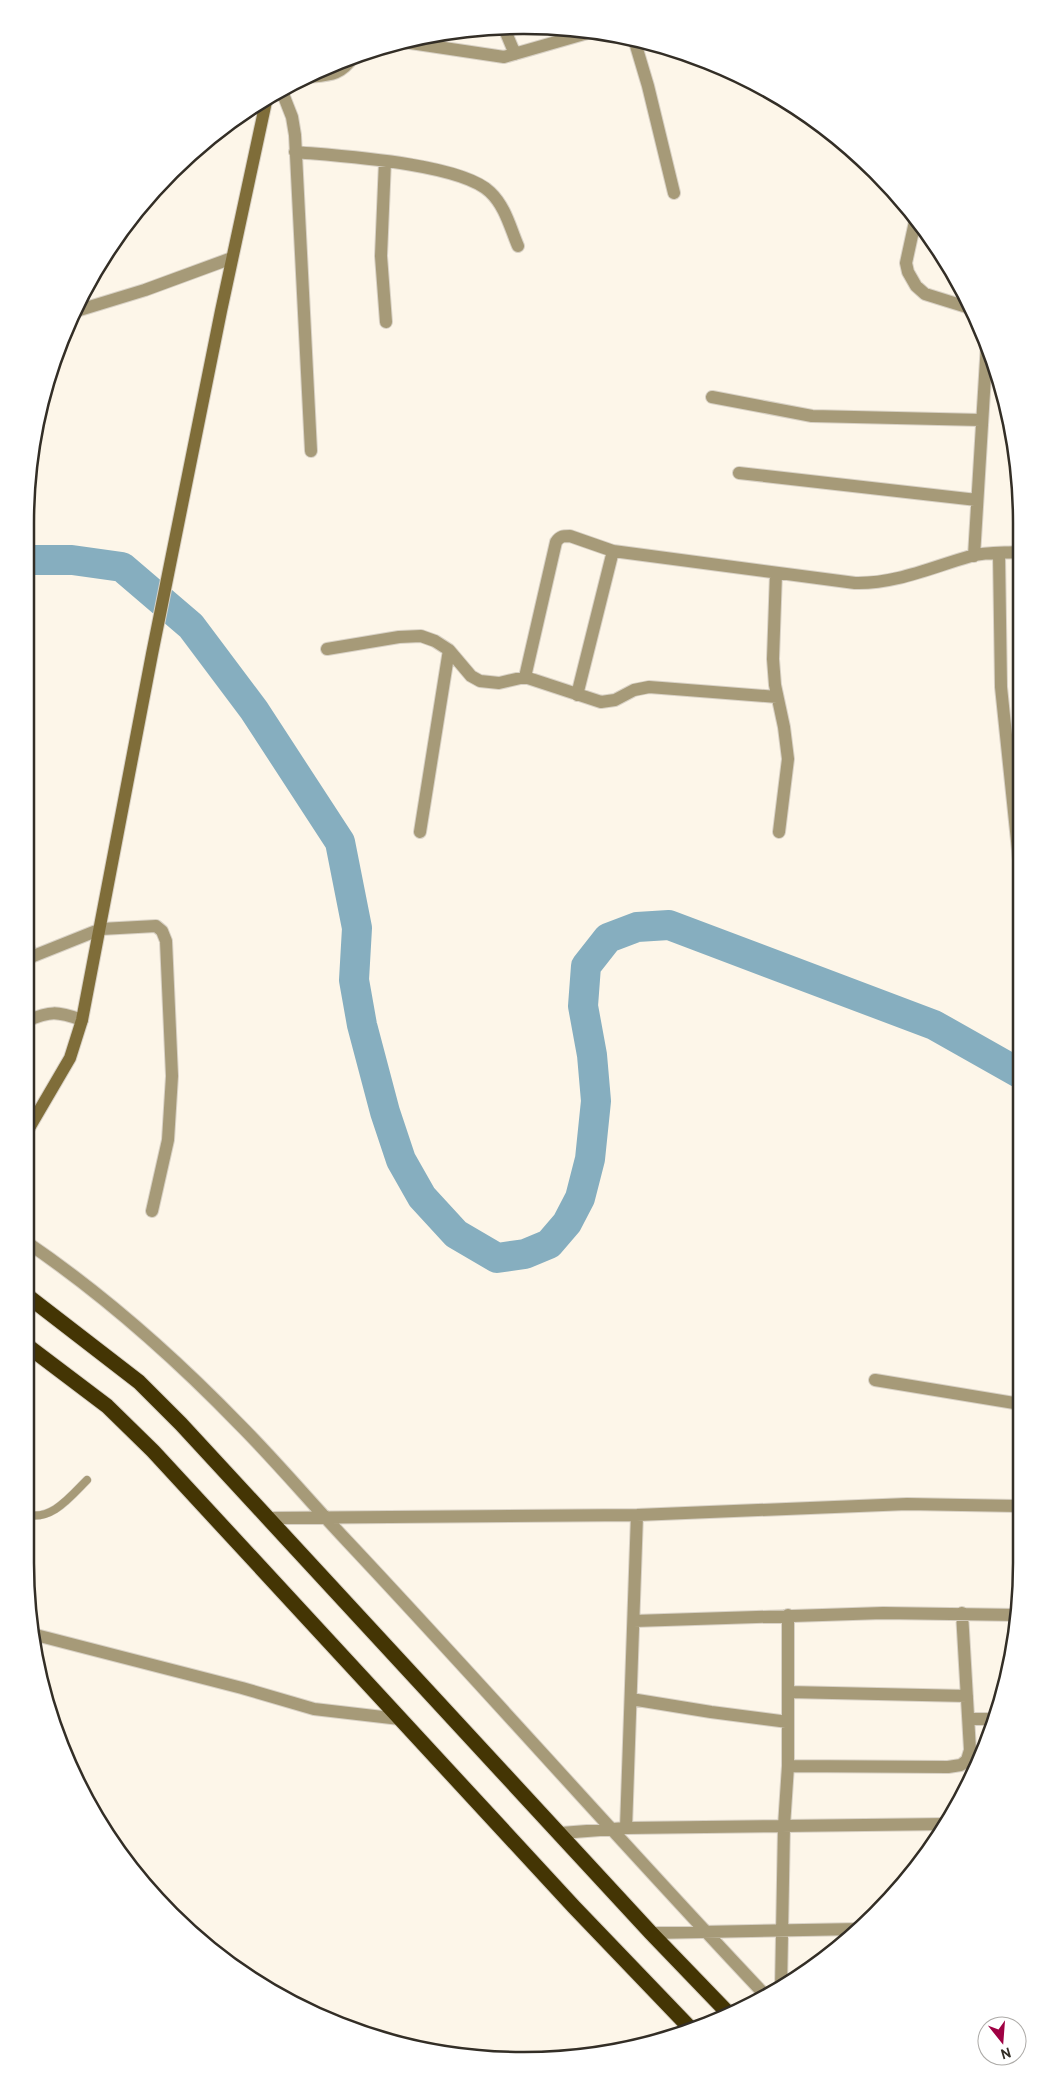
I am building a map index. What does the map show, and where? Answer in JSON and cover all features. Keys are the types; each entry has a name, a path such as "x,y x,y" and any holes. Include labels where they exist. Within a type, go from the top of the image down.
{"highway":[{"path":"34,1301 139,1382 182,1424 651,1933 724,2009"},
{"path":"34,1351 106,1406 153,1451 574,1907 686,2024"}],"street":[{"path":"507,35 515,54"},
{"path":"421,45 504,57 574,37"},
{"path":"636,47 648,86 674,193"},
{"path":"329,74 338,73 345,68"},
{"path":"284,96 292,117 295,152 311,451"},
{"path":"34,1120 70,1058 82,1020 101,929 152,654 232,258 265,108"},
{"path":"295,152 385,161 421,167 474,181 499,202 518,246"},
{"path":"385,161 381,256 386,322"},
{"path":"914,227 906,263 908,272 916,286 925,294 962,306"},
{"path":"83,309 145,290 232,258"},
{"path":"974,556 986,362"},
{"path":"712,397 812,416 981,420"},
{"path":"739,473 977,500"},
{"path":"525,677 556,542 559,538 570,536 613,551 855,583 876,583 898,579 974,556 1013,553"},
{"path":"577,695 613,551"},
{"path":"999,554 1001,687 1013,802"},
{"path":"776,573 775,685 784,727 788,759 779,832"},
{"path":"327,649 400,637 421,636 435,641 449,650 471,676 480,681 500,683 525,677 602,702 609,702 634,690 661,687 778,697"},
{"path":"420,832 449,650"},
{"path":"34,956 101,929 156,926 162,931 166,941 172,1076 168,1140 152,1211"},
{"path":"34,1018 44,1014 60,1012 82,1020"},
{"path":"34,1248 113,1308 167,1353 240,1425 454,1654 611,1829 761,1991"},
{"path":"875,1380 1013,1403"},
{"path":"269,1518 637,1515 907,1504 1013,1506"},
{"path":"626,1828 637,1515"},
{"path":"634,1621 962,1613 1010,1615"},
{"path":"788,1766 948,1767 961,1765 967,1760 970,1750 969,1719 962,1613"},
{"path":"781,1979 784,1826 788,1766 788,1616"},
{"path":"40,1636 242,1688 314,1709 400,1719"},
{"path":"788,1692 967,1696"},
{"path":"631,1699 788,1722"},
{"path":"969,1719 987,1719"},
{"path":"561,1834 626,1828 938,1824"},
{"path":"651,1933 848,1929"}],"lane":[{"path":"34,1516 39,1517 59,1507 87,1480"}],"waterway":[{"path":"34,560 72,560 122,567 191,626 254,710 340,842 357,928 354,980 362,1025 385,1112 401,1160 422,1197 456,1234 497,1258 525,1254 549,1244 567,1223 580,1198 590,1159 596,1101 592,1055 583,1006 586,966 608,938 637,927 669,925 934,1025 1013,1070"}]}
